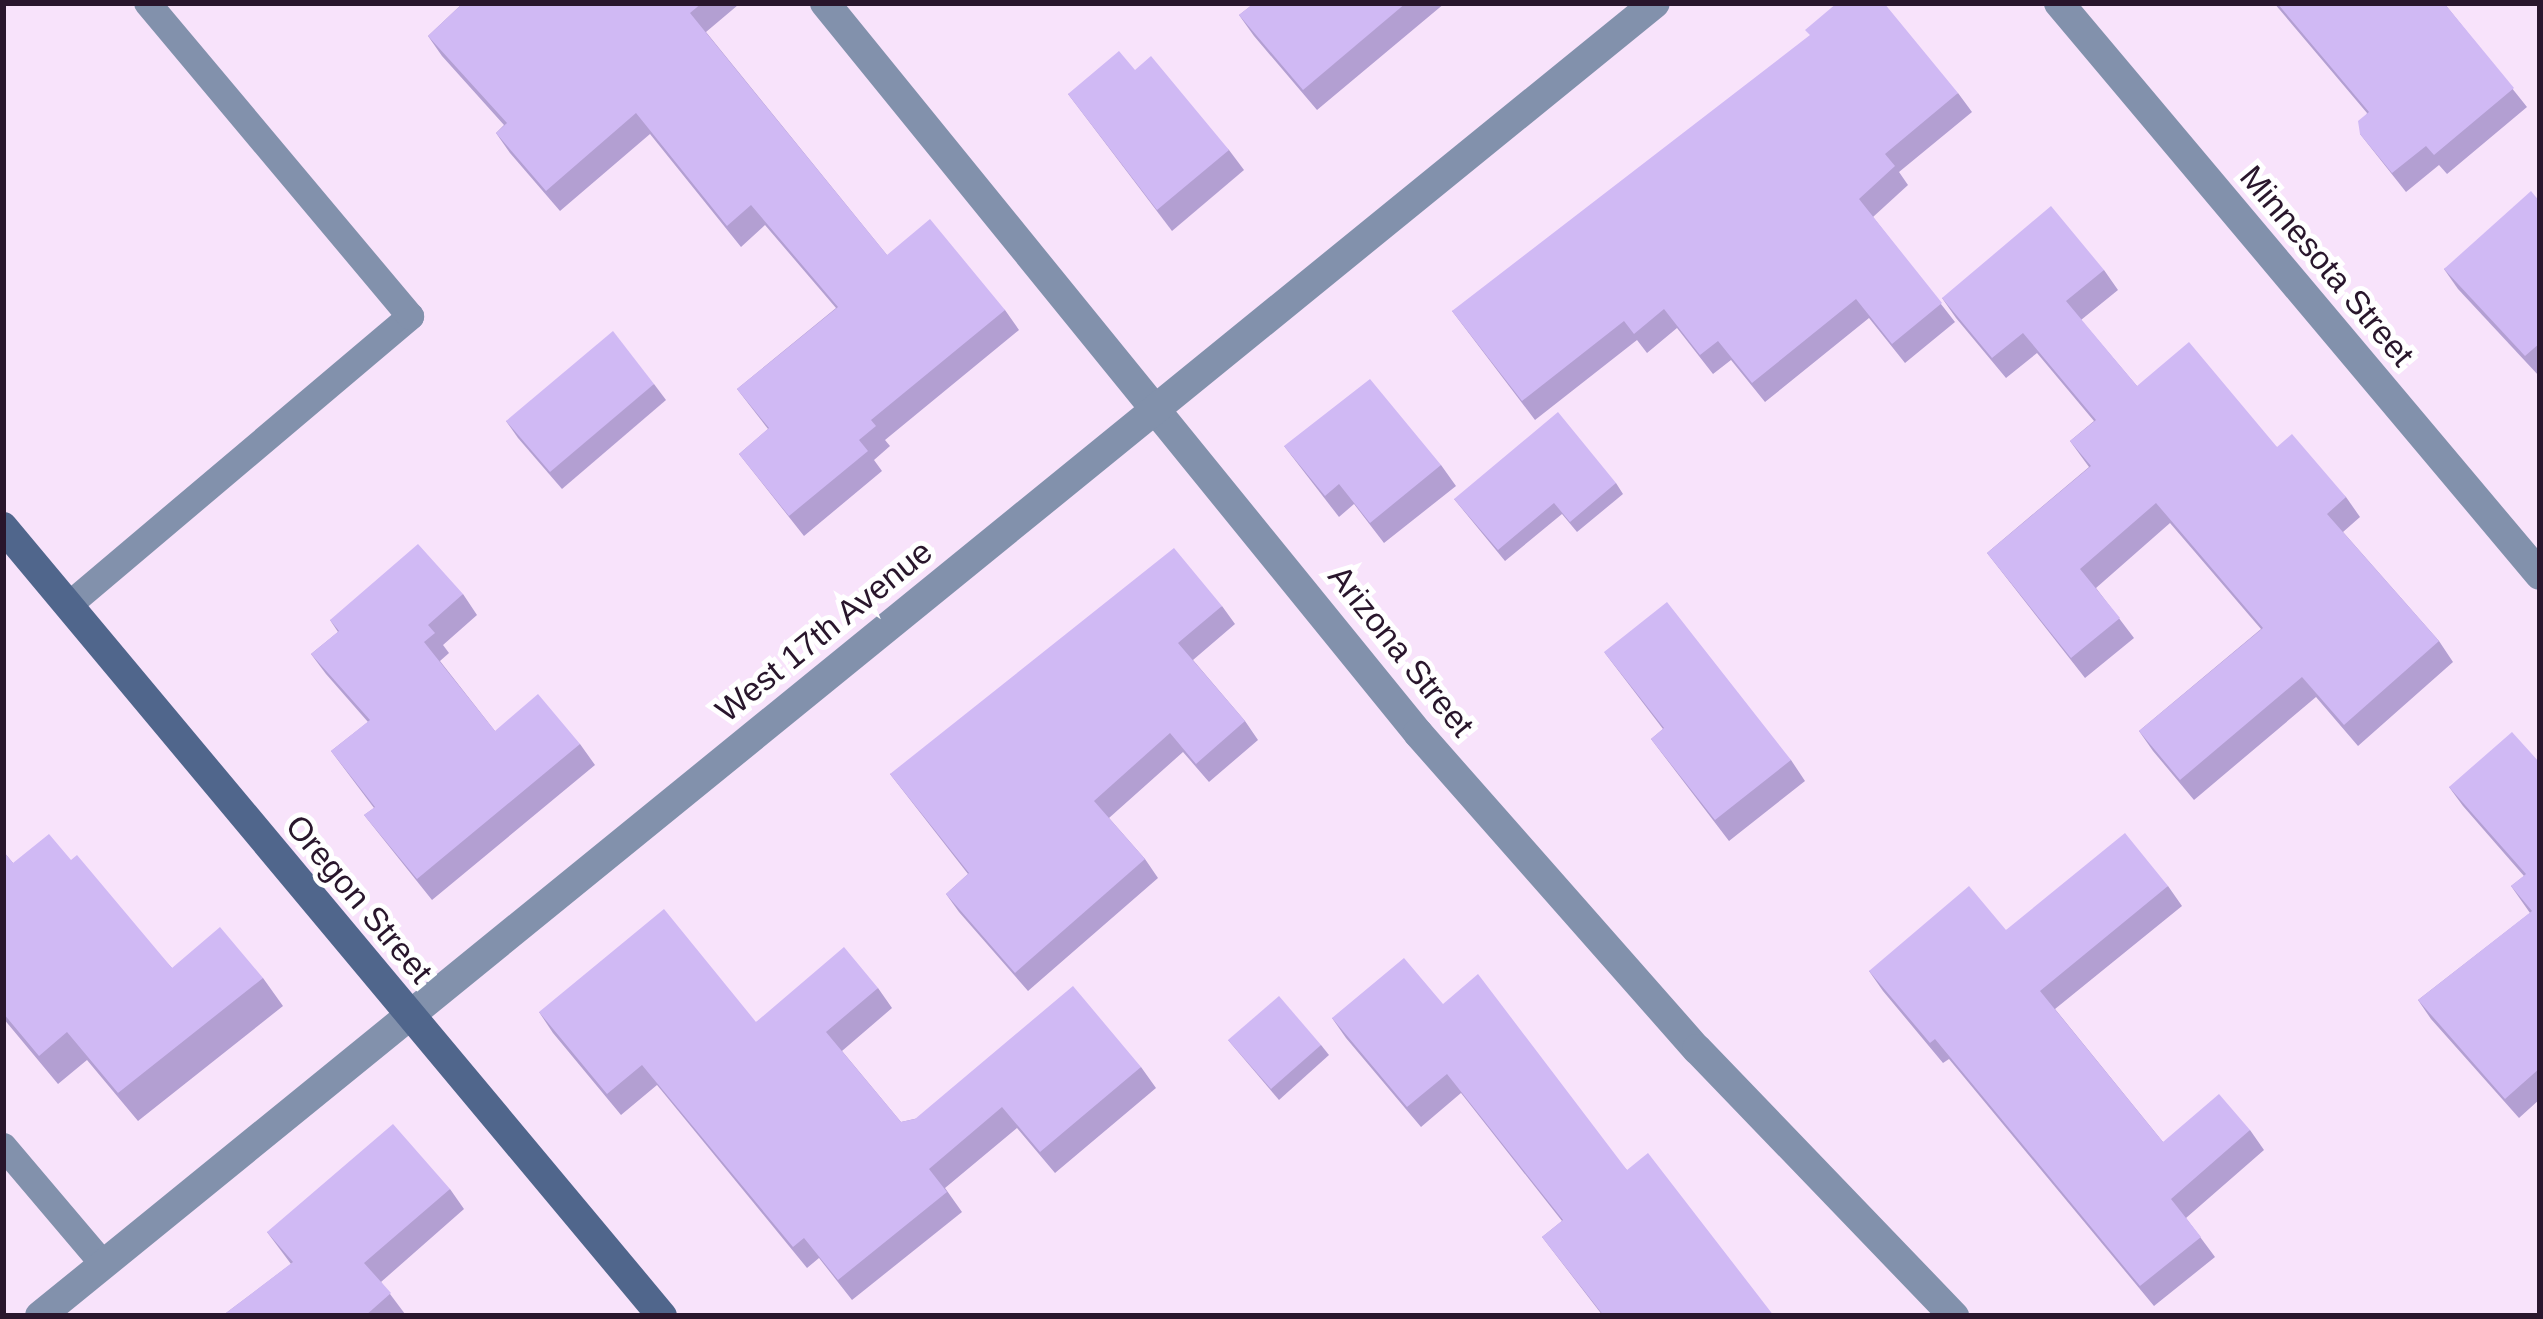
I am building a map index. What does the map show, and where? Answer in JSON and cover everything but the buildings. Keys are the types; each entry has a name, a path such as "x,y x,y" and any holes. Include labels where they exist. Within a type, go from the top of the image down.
{"main road":[{"name":"Oregon Street","path":"3,526 662,1316"}],"street":[{"name":"Arizona Street","path":"825,3 1434,751 1696,1049 1954,1316"},
{"name":"West 17th Avenue","path":"40,1316 406,1012 1655,3"},
{"name":"Minnesota Street","path":"2059,3 2540,575"}],"lane":[{"path":"68,605 410,316 147,3"},
{"path":"3,1146 103,1264"}]}
